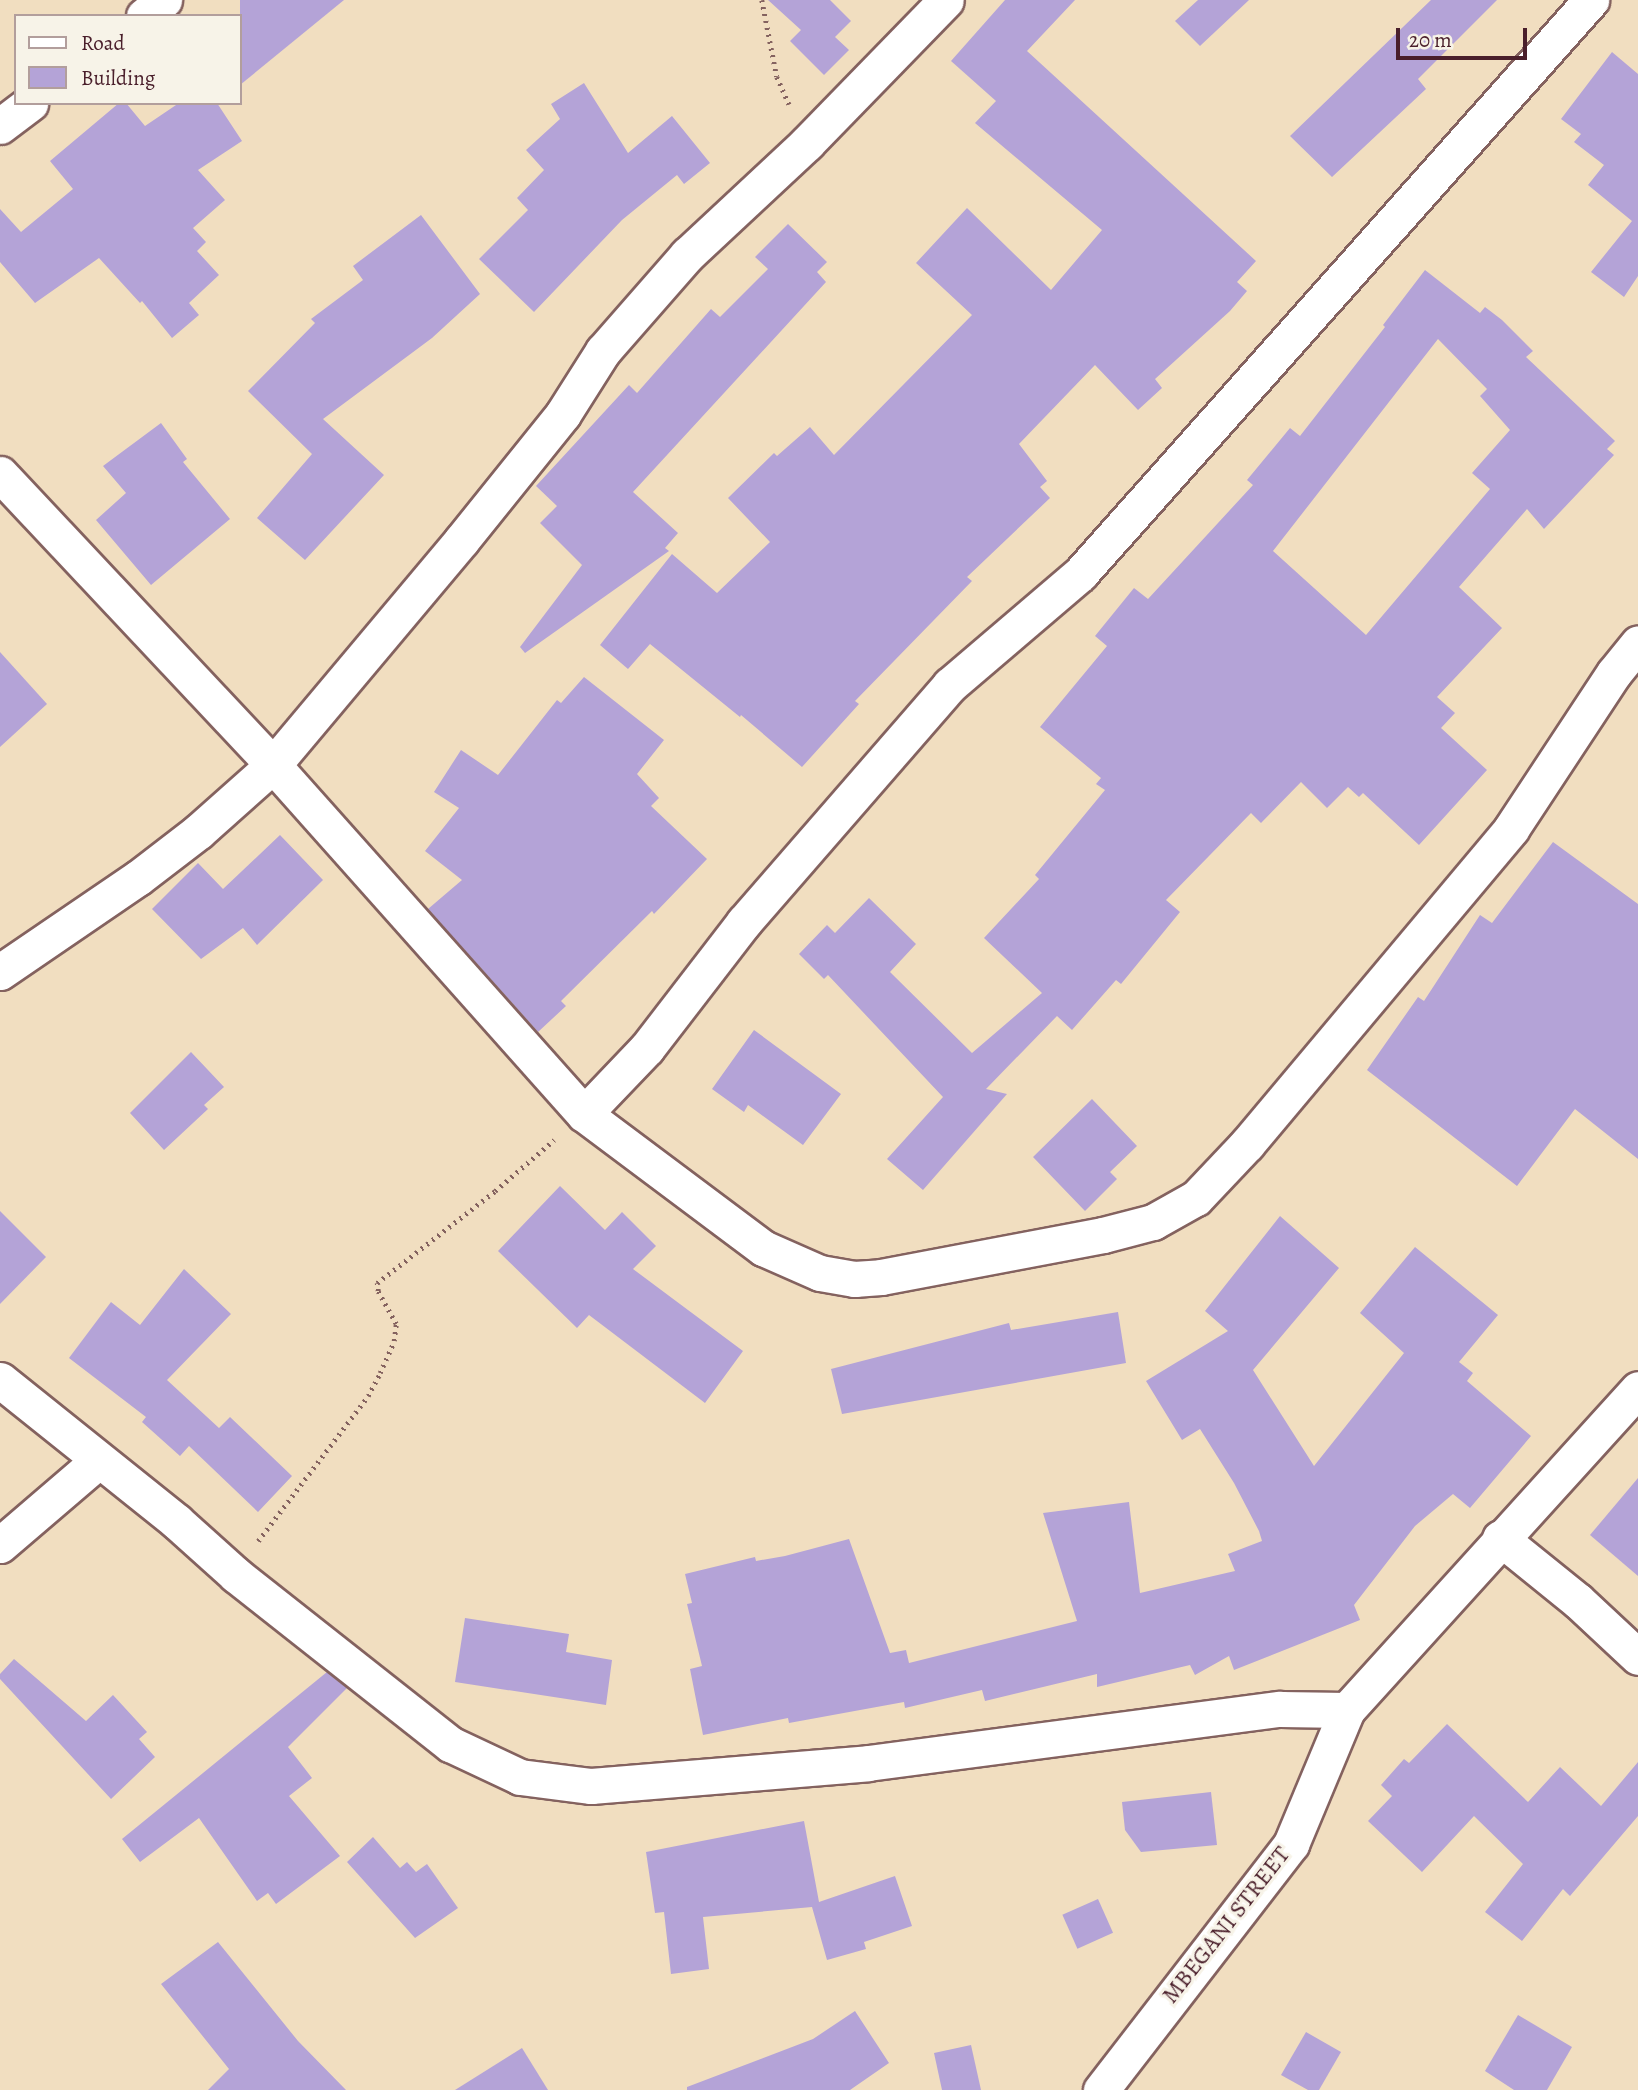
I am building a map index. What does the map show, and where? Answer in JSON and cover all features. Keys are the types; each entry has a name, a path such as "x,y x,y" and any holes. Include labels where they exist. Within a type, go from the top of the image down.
{"street":[{"path":"146,14 164,0"},
{"path":"0,972 138,878 199,831 274,765 563,414 612,342 687,255 807,143 946,0"},
{"path":"583,1114 647,1048 744,922 950,685 1080,574 1591,0"},
{"path":"0,126 27,105"},
{"path":"0,474 274,765 583,1114 763,1248 820,1273 854,1279 881,1277 1103,1235 1153,1222 1196,1198 1247,1144 1511,829 1614,673 1638,643"},
{"path":"0,1380 236,1575 450,1744 520,1777 592,1786 827,1767 1280,1709 1348,1710"},
{"name":"MBEGANI STREET","path":"1101,2090 1291,1844 1348,1710 1500,1538 1638,1389"},
{"path":"0,1545 99,1460"},
{"path":"1500,1538 1578,1601 1638,1657"}],"path":[{"path":"762,0 777,77 807,143"},
{"path":"236,1575 279,1511 368,1396 380,1373 394,1341 396,1324 378,1291 379,1280 495,1191 583,1114"}],"building":[{"path":"240,0 344,0 242,83"},
{"path":"768,0 830,0 851,21 835,37 849,50 824,75 790,41 801,30"},
{"path":"1005,0 1075,0 1027,51 1256,261 1237,282 1247,291 1230,311 1155,379 1162,388 1138,410 1095,365 1019,444 1047,481 1040,487 1050,498 967,577 972,581 855,701 859,704 802,767 650,644 628,669 600,645 672,554 717,593 770,542 728,498 774,453 777,456 810,427 834,455 972,315 916,263 967,208 1051,290 1102,230 975,123 996,101 951,61"},
{"path":"1198,0 1249,0 1200,46 1175,21"},
{"path":"1431,0 1497,0 1418,79 1426,89 1332,177 1290,136"},
{"path":"1612,52 1638,74 1638,276 1624,297 1591,272 1632,221 1588,185 1604,165 1574,142 1581,134 1561,119"},
{"path":"584,83 628,153 672,116 710,163 684,184 677,175 622,220 534,312 479,259 528,210 517,198 544,170 526,150 560,119 551,104"},
{"path":"117,105 128,105 145,126 176,105 218,105 242,141 198,170 225,200 193,228 206,242 197,251 219,275 189,303 199,315 172,338 142,301 140,303 99,258 35,303 0,262 0,209 21,232 73,189 50,161"},
{"path":"421,215 480,294 432,338 323,419 384,475 305,560 257,518 312,454 248,391 315,323 311,319 363,280 353,266"},
{"path":"788,224 827,262 817,272 826,282 633,492 678,533 665,548 669,551 525,653 520,647 582,565 540,523 557,506 536,486 629,385 637,393 711,309 720,317 768,269 755,257"},
{"path":"1425,270 1480,313 1485,307 1502,320 1533,351 1526,357 1615,441 1607,449 1614,455 1544,529 1527,509 1459,587 1502,628 1437,697 1455,713 1441,728 1487,770 1419,845 1363,793 1359,797 1348,787 1327,808 1301,782 1261,823 1251,813 1166,900 1180,912 1121,984 1116,980 1072,1030 1057,1016 986,1089 1007,1094 923,1190 887,1159 943,1097 828,975 824,979 799,954 827,925 835,933 869,898 916,944 890,972 972,1053 1042,993 984,938 1039,879 1035,875 1105,790 1096,784 1101,778 1040,727 1107,646 1095,636 1134,588 1148,599 1253,485 1247,480 1290,428 1300,436 1385,327 1383,325","holes":["1438,339 1487,389 1480,396 1510,430 1472,473 1490,489 1366,635 1273,551"]},
{"path":"161,423 187,459 183,462 230,519 151,585 96,520 126,493 103,466"},
{"path":"0,652 47,704 0,747"},
{"path":"584,677 664,740 637,774 659,798 651,806 707,859 654,914 652,911 561,1001 566,1006 538,1032 428,909 462,880 425,851 459,808 434,792 461,750 498,775 557,700 561,703"},
{"path":"280,835 323,880 257,945 243,928 201,959 152,909 198,863 223,889"},
{"path":"1553,842 1638,904 1638,1159 1575,1109 1517,1186 1367,1070 1418,997 1424,1001 1480,915 1492,923"},
{"path":"754,1030 841,1094 803,1145 748,1105 744,1112 712,1089"},
{"path":"191,1052 224,1087 204,1105 208,1109 164,1150 130,1113"},
{"path":"1092,1099 1137,1146 1110,1172 1117,1179 1085,1211 1033,1157"},
{"path":"560,1186 605,1230 622,1212 656,1246 633,1269 743,1351 705,1403 589,1315 577,1328 498,1251"},
{"path":"0,1211 46,1257 0,1304"},
{"path":"1280,1216 1339,1268 1253,1370 1314,1466 1404,1353 1360,1313 1415,1247 1498,1315 1459,1362 1473,1373 1467,1381 1531,1436 1470,1508 1453,1494 1415,1526 1354,1605 1360,1620 1234,1670 1229,1656 1195,1675 1190,1665 1097,1687 1097,1674 985,1701 982,1690 905,1708 904,1702 789,1723 788,1718 703,1735 690,1669 702,1666 687,1604 692,1603 685,1574 755,1557 756,1561 785,1556 849,1539 890,1653 906,1650 909,1663 1077,1621 1043,1513 1129,1502 1140,1593 1235,1571 1228,1554 1262,1541 1259,1531 1234,1483 1200,1429 1182,1440 1146,1381 1228,1331 1205,1311"},
{"path":"184,1269 231,1314 167,1380 219,1428 230,1417 292,1476 258,1512 189,1446 180,1456 142,1422 146,1417 69,1358 111,1302 140,1325"},
{"path":"1118,1312 1126,1363 842,1414 831,1369 1009,1323 1011,1330"},
{"path":"1638,1478 1638,1576 1590,1535"},
{"path":"465,1618 569,1634 566,1652 612,1660 606,1705 455,1682"},
{"path":"14,1659 86,1721 113,1695 147,1732 139,1739 155,1757 111,1799 0,1679 0,1674"},
{"path":"327,1672 347,1688 288,1747 312,1778 289,1796 340,1856 276,1904 268,1893 257,1901 199,1818 140,1862 122,1839"},
{"path":"1447,1724 1528,1802 1560,1767 1601,1806 1638,1762 1638,1816 1570,1896 1563,1889 1522,1941 1485,1912 1523,1864 1474,1816 1422,1872 1368,1821 1392,1796 1381,1785 1404,1759 1409,1763"},
{"path":"1211,1792 1217,1845 1141,1852 1125,1830 1122,1802"},
{"path":"804,1821 819,1902 895,1876 912,1926 864,1942 866,1949 827,1960 812,1907 703,1917 709,1969 671,1974 664,1912 655,1913 646,1852"},
{"path":"373,1837 400,1868 407,1862 416,1872 427,1864 458,1908 415,1938 347,1862"},
{"path":"1098,1899 1113,1933 1077,1949 1062,1915"},
{"path":"218,1942 298,2041 346,2090 208,2090 229,2069 161,1984"},
{"path":"855,2011 889,2063 850,2090 687,2090 687,2087 813,2039"},
{"path":"1518,2015 1572,2047 1547,2090 1514,2090 1485,2071"},
{"path":"1306,2032 1341,2052 1319,2090 1308,2090 1281,2075"},
{"path":"971,2045 981,2090 942,2090 934,2053"},
{"path":"522,2048 548,2090 455,2090"}]}
